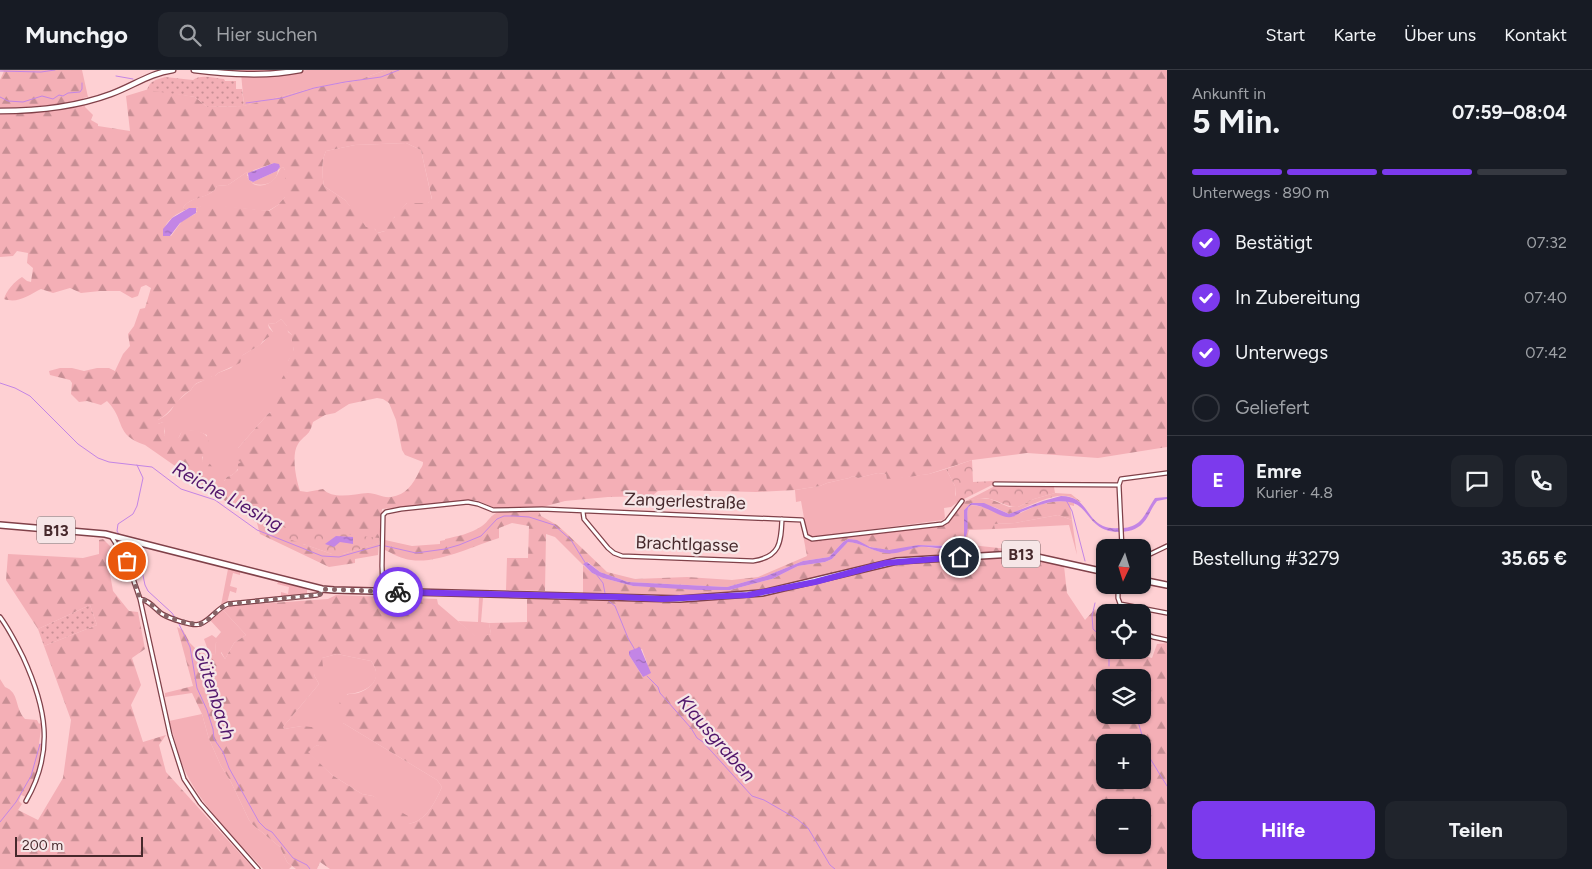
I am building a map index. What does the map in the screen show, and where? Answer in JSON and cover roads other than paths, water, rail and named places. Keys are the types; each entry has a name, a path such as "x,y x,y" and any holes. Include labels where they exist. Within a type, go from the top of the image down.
{"main road":[{"path":"0,111 52,108 96,98 119,91 154,74 173,70"},
{"path":"194,70 239,74 300,70"},
{"name":"B13","path":"0,525 113,536 322,589 383,592 680,599 762,593 815,582 875,565 908,560 1014,554 1037,557 1096,570"},
{"path":"1151,582 1167,585"}],"street":[{"path":"1122,539 1119,485 1121,480 1129,477 1167,473"},
{"path":"995,484 1119,485"},
{"name":"Zangerlestraße","path":"383,592 382,551 384,514 401,509 468,502 493,510 514,509 802,520 807,538 816,539 942,524 947,521 962,501"},
{"name":"Brachtlgasse","path":"583,512 584,519 614,554 622,556 753,561 765,559 774,553 779,545 782,519"},
{"path":"113,536 127,561 140,599 170,735 184,779 200,803 258,869"},
{"path":"1151,554 1167,546"},
{"path":"140,599 145,599 160,612 197,625 228,604 317,595 320,594 322,589"},
{"path":"1119,594 1120,604"},
{"path":"1151,610 1167,613"},
{"path":"0,616 18,647 33,680 44,719 40,769 36,783 26,801"},
{"path":"1151,636 1167,640"}],"water":[{"path":"274,163 279,164 280,167 277,171 253,182 249,180 248,173"},
{"path":"189,208 196,208 196,213 180,223 170,236 163,236 163,229 172,218"},
{"path":"1061,496 1070,497 1081,503 1097,522 1105,527 1113,528 1125,528 1134,525 1142,519 1155,498 1167,497 1167,499 1157,501 1141,525 1129,531 1119,532 1101,528 1081,508 1069,502 1057,501 1045,504 1011,517 1002,516 977,505 971,505 968,508 968,527 965,538 956,547 944,549 919,547 898,553 889,553 848,542 832,559 825,562 798,566 772,579 730,590 633,586 603,578 592,573 583,564 587,562 600,572 628,582 727,587 766,576 803,561 829,557 848,539 857,540 870,547 889,550 918,545 949,546 964,537 964,510 971,503 984,503 1009,514"},
{"path":"336,536 353,537 353,544 340,542 334,547 325,544"},
{"path":"640,647 651,673 643,677 629,655 629,651"}],"waterway":[{"path":"0,71 41,72 55,70"},
{"path":"246,103 282,98 314,88 381,77 399,70"},
{"path":"116,76 133,79"},
{"path":"0,97 8,101 23,102 42,96 53,99 59,95 63,96 68,93 80,92 82,83"},
{"name":"Reiche Liesing","path":"0,383 30,396 78,444 98,458 109,462 152,467 181,489 215,500 257,530 322,556 339,557 381,545 416,553 445,549 481,536 497,519 504,516 514,516 529,517 554,525 571,540 586,564"},
{"name":"Gütenbach","path":"120,536 117,531 118,524 133,514 137,506 143,478 137,465"},
{"path":"1066,500 1072,511 1085,561"},
{"name":"Gütenbach","path":"123,542 141,566 148,591 176,619"},
{"name":"Klausgraben","path":"596,574 603,583 605,593"},
{"name":"Klausgraben","path":"606,599 615,606 635,650"},
{"path":"1095,603 1092,616 1093,629 1096,632"},
{"name":"Gütenbach","path":"178,622 190,647 197,688 207,710 214,739 223,752 229,768 259,822 272,832 293,858 307,865 310,869"},
{"path":"1109,659 1109,666"},
{"name":"Klausgraben","path":"647,676 658,687 660,693 691,728 697,738 703,742 752,796 764,800 797,819 808,828 830,865 835,869"},
{"path":"1139,724 1148,755 1167,786"},
{"path":"0,822 16,802 31,776 40,744"}]}
